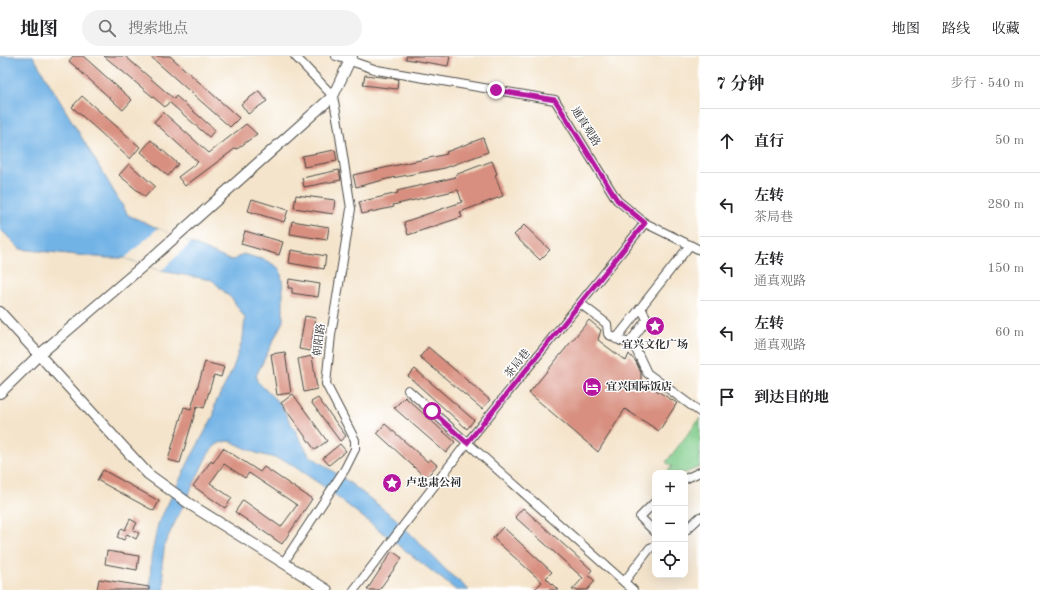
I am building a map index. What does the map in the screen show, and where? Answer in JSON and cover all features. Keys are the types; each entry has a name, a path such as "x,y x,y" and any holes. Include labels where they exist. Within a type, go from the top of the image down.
{"main road":[{"path":"0,393 39,355 144,265 333,96 351,59"},
{"path":"0,312 148,474 191,505 327,590"}],"street":[{"path":"295,56 333,96"},
{"name":"通真观路","path":"336,56 351,59 377,70 555,100 617,200 645,223 700,250"},
{"name":"朝阳路","path":"284,562 342,474 355,448 355,440 326,384 331,335 351,209 333,96"},
{"name":"茶局巷","path":"354,590 467,443 645,223"},
{"path":"616,339 690,245"},
{"path":"581,304 607,324 608,334 616,339 633,343 647,374 700,412"},
{"path":"630,342 647,319 641,308"},
{"path":"408,390 633,590"},
{"path":"688,478 700,472"},
{"path":"652,505 640,517 652,529"},
{"path":"688,528 700,516"},
{"path":"624,582 652,547"}],"green space":[{"path":"700,418 700,467 688,472 688,470 668,470 672,467 666,462"}],"water":[{"path":"0,56 33,56 128,215 227,259 233,260 243,254 268,261 280,269 283,286 283,321 256,376 257,381 280,404 309,455 346,480 395,518 447,571 469,590 456,590 323,486 286,461 256,453 230,441 222,442 216,445 207,456 165,543 162,565 165,590 150,590 151,558 158,524 189,461 214,415 215,404 232,371 243,338 245,318 233,300 212,280 161,271 125,258 106,258 20,249 0,229"}],"pier":[{"path":"158,228 191,243 161,271 125,258"}],"building":[{"path":"73,56 83,56 132,100 123,110 69,61"},
{"path":"104,56 125,56 174,99 176,96 215,130 209,137 169,102 165,107"},
{"path":"150,56 170,56 239,118 230,127"},
{"path":"406,56 450,56 448,66 406,59"},
{"path":"365,75 398,79 397,89 363,85"},
{"path":"259,91 267,101 248,114 241,104"},
{"path":"82,96 140,147 130,159 72,107"},
{"path":"163,112 209,153 246,124 257,134 185,186 178,177 198,162 154,122"},
{"path":"483,138 488,152 445,168 387,179 356,187 353,175 447,154 446,152"},
{"path":"151,140 178,164 168,176 141,152"},
{"path":"335,150 337,161 304,167 302,156"},
{"path":"492,161 497,174 495,175 503,196 460,212 462,217 408,235 404,222 462,202 458,190 393,205 394,207 362,214 359,202 456,177 455,175"},
{"path":"129,164 155,186 145,197 119,175"},
{"path":"339,170 341,180 304,187 302,178"},
{"path":"296,195 335,200 333,214 294,208"},
{"path":"252,199 288,210 284,222 248,211"},
{"path":"292,221 329,227 327,240 290,234"},
{"path":"524,225 550,250 540,260 514,235"},
{"path":"245,231 283,242 279,255 241,244"},
{"path":"291,250 326,256 324,269 289,263"},
{"path":"289,279 320,284 318,297 292,293 292,288 288,288"},
{"path":"305,316 316,318 310,351 299,349"},
{"name":"宜兴国际饭店","path":"589,320 601,330 598,340 626,361 629,354 636,362 641,373 641,381 677,403 659,431 625,409 598,452 529,393"},
{"path":"428,347 490,400 482,409 420,357"},
{"path":"285,352 291,393 277,395 271,354"},
{"path":"312,356 317,389 304,392 298,359"},
{"path":"205,362 224,367 221,377 214,375 204,408 197,406 180,463 168,460 184,407 191,409"},
{"path":"415,369 474,420 467,429 408,376"},
{"path":"293,394 327,441 315,450 281,403"},
{"path":"405,397 455,442 446,453 394,408"},
{"path":"318,398 346,436 340,441 311,402"},
{"path":"385,424 428,462 430,459 437,465 426,478 377,433"},
{"path":"340,444 346,451 329,465 323,458"},
{"path":"223,448 260,472 264,467 312,499 282,544 235,512 243,500 281,527 297,505 249,473 245,478 224,464 210,483 232,498 225,508 193,486 211,461 213,463"},
{"path":"103,470 159,501 154,511 97,480"},
{"path":"523,508 592,570 588,575 595,581 587,590 572,590 583,578 515,517"},
{"path":"130,519 137,523 133,530 139,533 136,539 127,534 124,540 117,537 122,528 125,530"},
{"path":"503,527 552,572 546,578 558,590 534,590 542,582 493,538"},
{"path":"107,551 139,556 137,570 105,564"},
{"path":"392,551 402,558 379,590 367,590"},
{"path":"99,579 149,587 149,590 97,590"}],"place":[{"name":"宜兴文化广场","path":"655,326"},
{"name":"宜兴国际饭店","path":"592,387"},
{"name":"卢忠肃公祠","path":"392,483"}],"route":[{"path":"432,411 467,443 641,230 645,223 617,200 555,100 496,90"}]}
